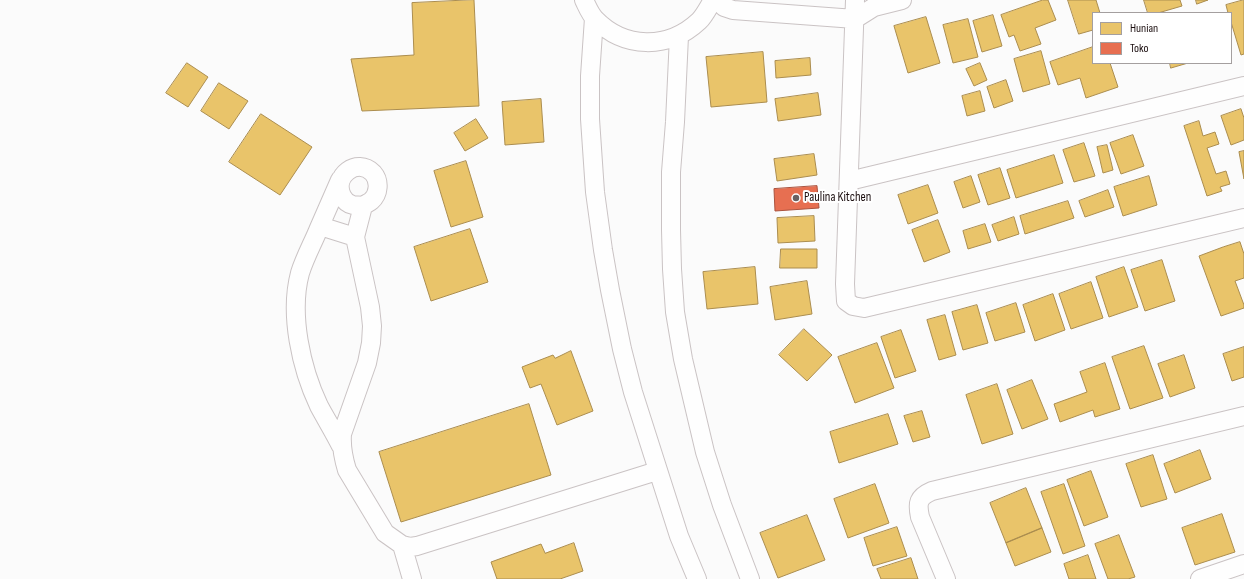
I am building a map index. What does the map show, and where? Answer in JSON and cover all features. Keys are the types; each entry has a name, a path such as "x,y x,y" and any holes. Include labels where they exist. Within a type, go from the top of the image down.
{"street":[{"path":"584,0 594,18 612,33 633,42 657,42 679,36 700,20 713,0"},
{"path":"717,0 724,7 732,10 855,19"},
{"path":"855,0 845,295 846,301 849,304 858,308 864,308 1244,218"},
{"path":"855,19 867,3 902,0"},
{"path":"594,18 589,100 595,192 603,250 626,369 657,471 679,536 697,579"},
{"path":"679,36 671,172 672,269 675,312 682,359 706,452 722,505 750,579"},
{"path":"849,181 1244,86"},
{"path":"340,180 339,190 344,200 352,205 363,206 372,201 377,192 378,182 373,173 364,168 354,167 345,172 340,180 300,273 296,305 296,319 303,360 319,404 341,446 347,470 385,533 402,545 410,547 417,546 657,471"},
{"path":"341,446 342,434 367,363 371,343 372,326 370,307 355,237 363,206"},
{"path":"320,226 355,237"},
{"path":"946,579 920,517 918,508 919,502 924,494 1244,416"},
{"path":"402,545 412,579"},
{"path":"1200,579 1244,564"}],"building: Hunian":[{"path":"474,0 479,106 362,111 351,59 414,55 412,3"},
{"path":"1043,0 1048,0 1056,20 1035,28 1041,44 1020,51 1014,35 1009,37 1001,15"},
{"path":"1068,0 1096,0 1100,12 1092,12 1092,30 1079,34"},
{"path":"1144,0 1180,0 1182,6 1161,12 1148,12"},
{"path":"1196,0 1208,0 1197,4"},
{"path":"1244,0 1244,54 1241,55 1232,25 1232,12 1228,12 1226,5"},
{"path":"993,15 1002,46 982,52 973,21"},
{"path":"926,17 940,63 908,73 894,26"},
{"path":"968,19 978,57 953,63 943,25"},
{"path":"1092,47 1092,64 1110,64 1118,87 1086,98 1080,78 1058,85 1050,62"},
{"path":"1041,51 1050,84 1023,92 1014,59"},
{"path":"763,52 767,102 711,107 706,57"},
{"path":"810,58 811,75 776,78 775,61"},
{"path":"187,63 208,77 188,107 166,93"},
{"path":"980,63 987,80 974,86 966,69"},
{"path":"1170,64 1185,64 1171,68"},
{"path":"1006,80 1013,101 994,108 987,87"},
{"path":"219,83 248,101 229,129 201,111"},
{"path":"980,91 985,111 967,116 962,96"},
{"path":"818,93 821,115 778,121 775,99"},
{"path":"541,99 544,142 505,145 502,102"},
{"path":"1241,109 1244,118 1244,140 1231,145 1221,116"},
{"path":"261,114 312,147 280,195 229,162"},
{"path":"476,119 488,138 465,151 454,133"},
{"path":"1199,121 1203,136 1215,132 1219,144 1207,148 1216,174 1226,171 1230,184 1220,187 1222,191 1207,196 1184,126"},
{"path":"1133,135 1144,166 1121,174 1110,143"},
{"path":"1084,143 1095,176 1074,182 1063,150"},
{"path":"1107,145 1113,170 1103,173 1097,147"},
{"path":"1244,151 1244,179 1239,152"},
{"path":"814,154 817,175 777,181 774,159"},
{"path":"1054,155 1063,183 1016,198 1007,170"},
{"path":"466,161 483,217 451,227 434,171"},
{"path":"1000,168 1010,198 988,205 978,175"},
{"path":"971,176 980,202 963,208 954,182"},
{"path":"1149,176 1157,205 1123,216 1114,187"},
{"path":"928,185 938,213 908,224 898,195"},
{"path":"1108,190 1114,207 1085,217 1079,201"},
{"path":"1068,201 1074,218 1025,234 1020,216"},
{"path":"814,216 815,241 778,243 777,218"},
{"path":"1014,217 1019,234 998,241 992,225"},
{"path":"938,220 950,252 924,262 912,230"},
{"path":"985,224 991,242 968,249 963,231"},
{"path":"470,229 488,282 431,301 414,247"},
{"path":"1240,242 1244,254 1244,278 1235,281 1244,308 1221,316 1199,256"},
{"path":"781,249 817,249 817,268 780,268"},
{"path":"1162,260 1175,301 1145,311 1131,270"},
{"path":"755,267 758,304 707,309 703,272"},
{"path":"1124,267 1138,307 1109,317 1096,277"},
{"path":"807,281 812,314 775,320 770,287"},
{"path":"1091,282 1103,318 1071,329 1059,294"},
{"path":"1053,294 1065,330 1035,341 1023,305"},
{"path":"1016,303 1025,332 995,341 986,313"},
{"path":"977,305 988,343 963,350 952,312"},
{"path":"945,315 956,355 939,360 927,320"},
{"path":"804,329 832,355 807,381 779,355"},
{"path":"901,330 916,371 895,378 881,337"},
{"path":"877,343 894,388 855,403 838,357"},
{"path":"1144,346 1163,398 1130,409 1112,357"},
{"path":"1244,347 1244,377 1232,381 1223,354"},
{"path":"571,351 593,411 557,425 541,384 530,388 522,367 553,355 555,358"},
{"path":"1184,355 1195,388 1170,397 1158,364"},
{"path":"1105,363 1120,409 1095,417 1093,410 1060,422 1054,404 1087,392 1080,372"},
{"path":"1032,380 1048,419 1022,429 1007,390"},
{"path":"997,384 1013,434 982,444 966,395"},
{"path":"529,404 551,475 401,522 379,452"},
{"path":"922,411 930,437 913,442 904,416"},
{"path":"888,414 898,444 839,463 830,432"},
{"path":"1200,450 1211,479 1175,493 1164,464"},
{"path":"1153,455 1167,499 1141,507 1126,464"},
{"path":"1091,471 1108,517 1084,526 1067,480"},
{"path":"875,484 889,523 848,538 834,499"},
{"path":"1064,484 1085,546 1063,554 1041,492"},
{"path":"1026,488 1042,528 1006,543 990,503"},
{"path":"1222,514 1235,552 1195,565 1182,528"},
{"path":"807,515 825,560 778,578 760,533"},
{"path":"897,527 907,556 873,566 864,538"},
{"path":"1042,528 1051,552 1015,566 1006,543"},
{"path":"1119,535 1135,577 1128,579 1108,579 1095,544"},
{"path":"574,543 583,571 560,579 497,579 491,562 541,544 545,553"},
{"path":"1088,555 1096,579 1069,579 1064,564"},
{"path":"911,558 918,579 881,579 877,569"}],"building: Toko":[{"name":"Paulina Kitchen","path":"817,186 819,208 775,211 774,189"}],"place":[{"name":"Paulina Kitchen","path":"796,198"}]}
